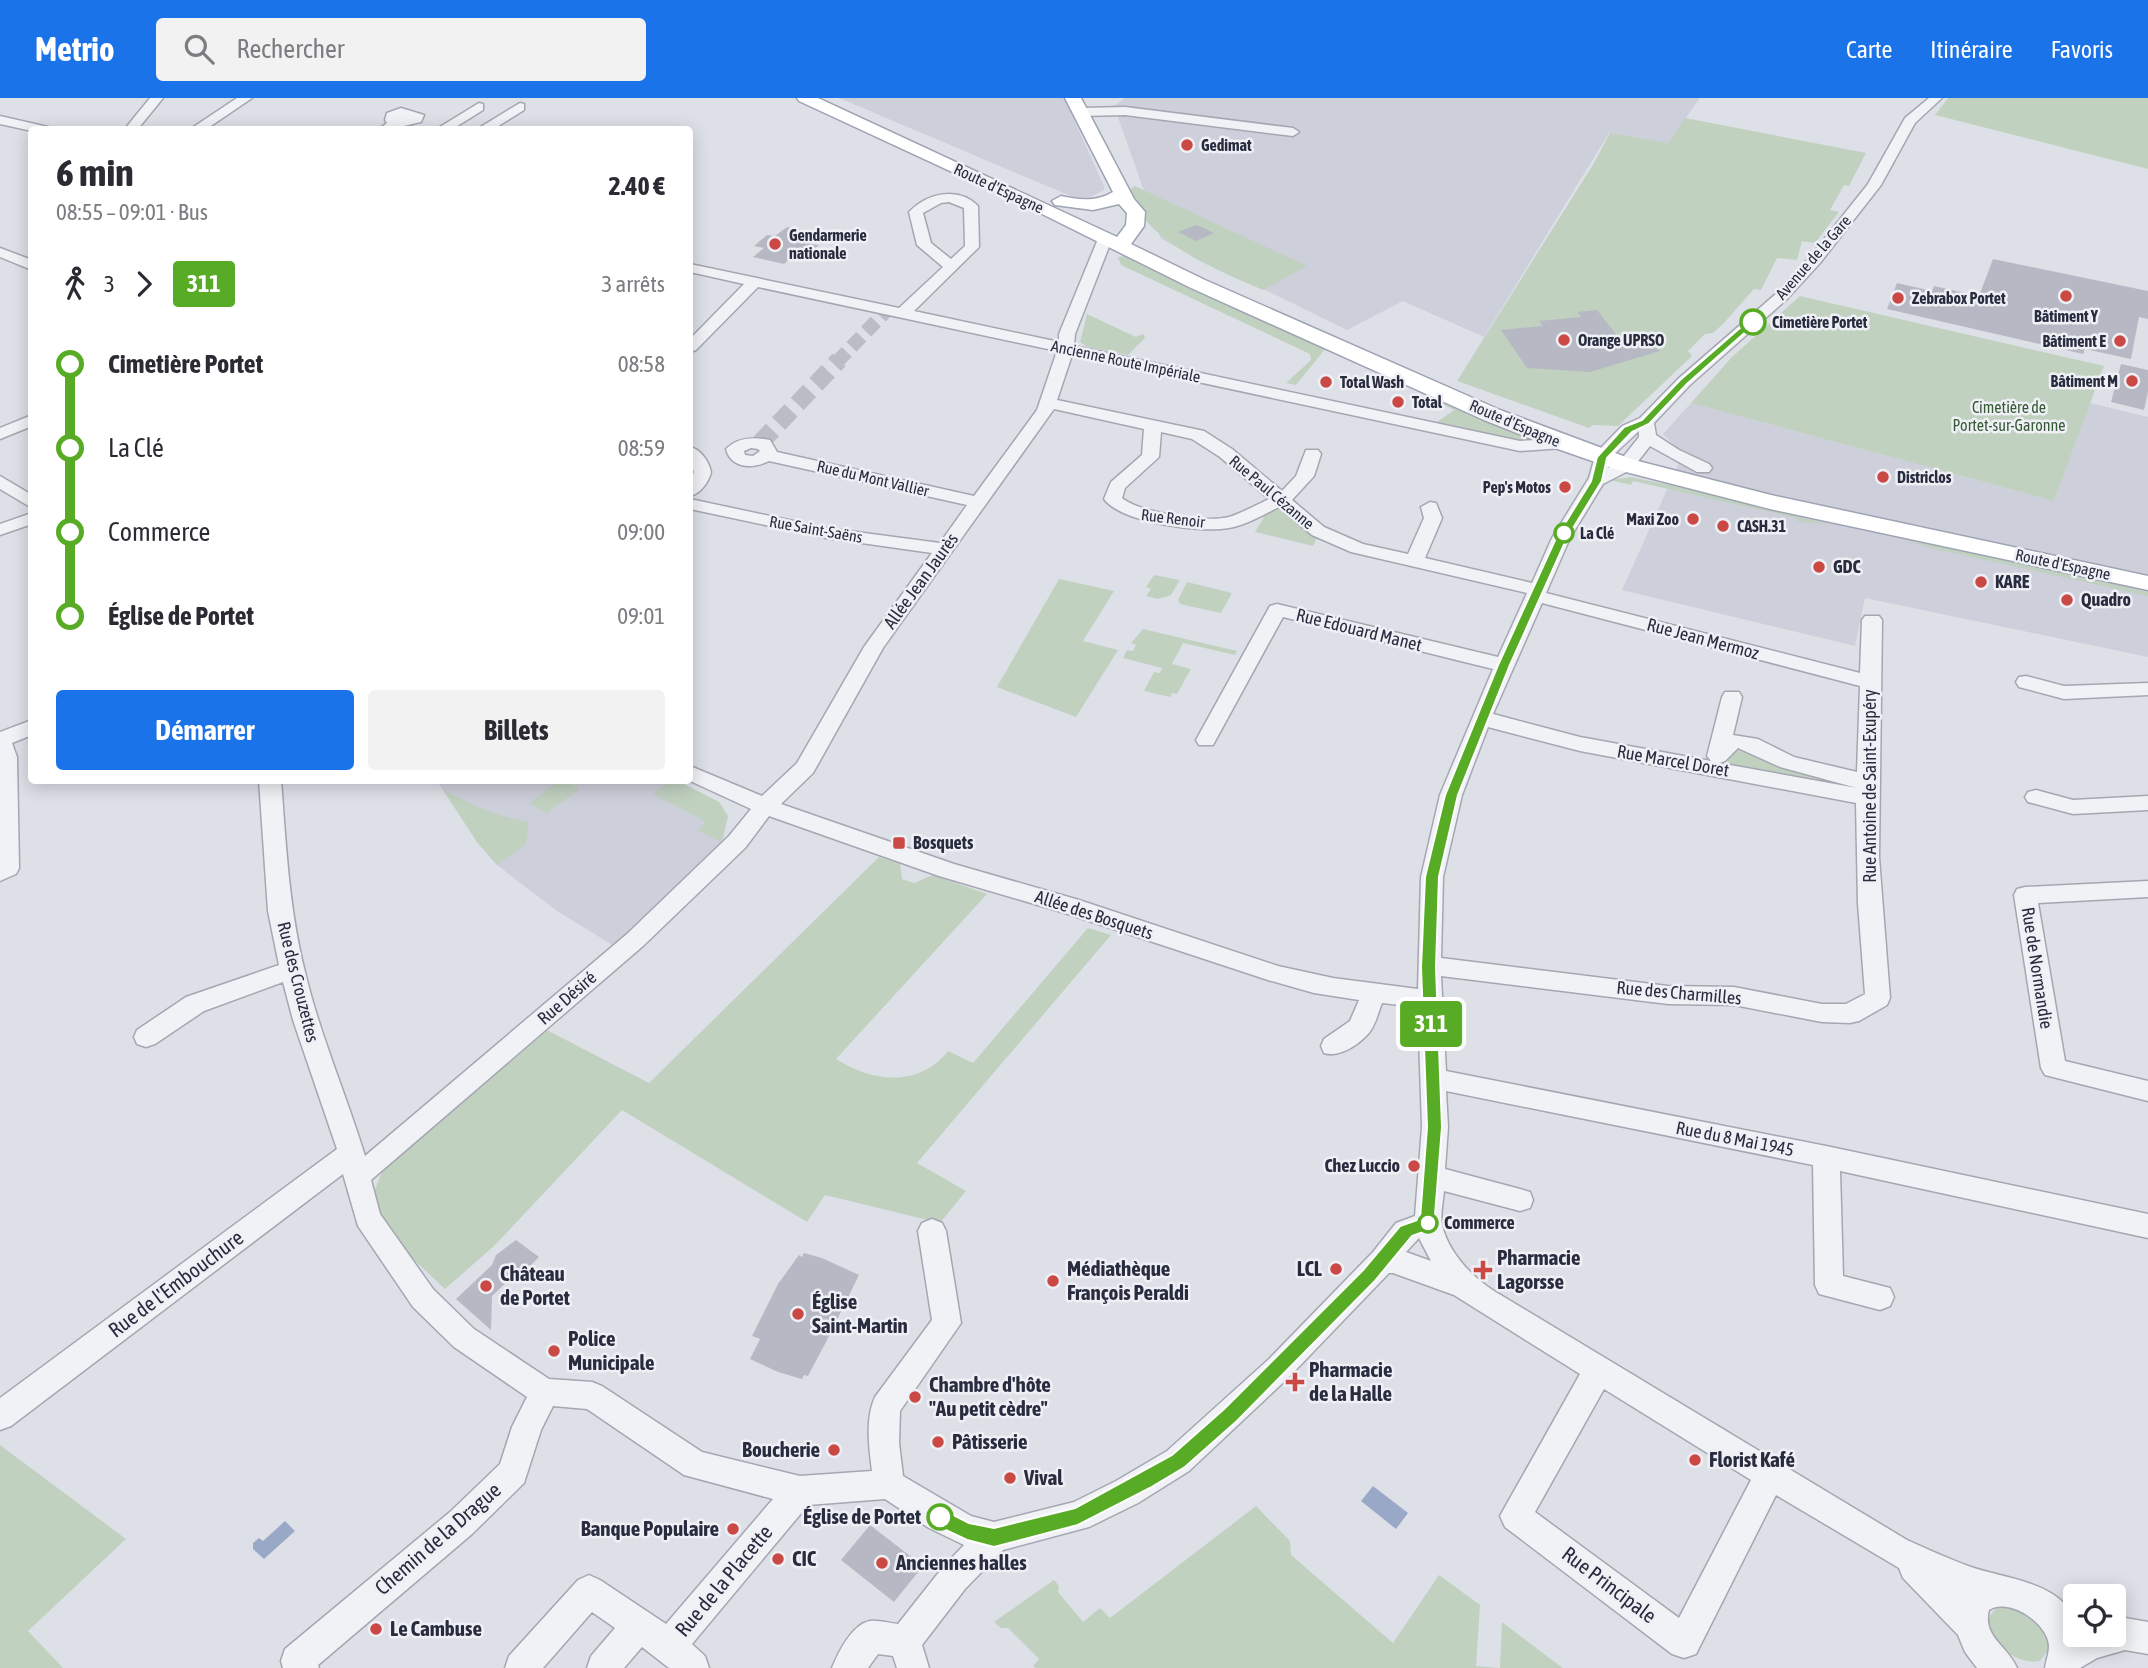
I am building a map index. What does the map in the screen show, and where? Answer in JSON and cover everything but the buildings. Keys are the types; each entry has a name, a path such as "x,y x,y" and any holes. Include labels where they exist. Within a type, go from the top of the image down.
{"main road":[{"name":"Route d'Espagne","path":"805,98 1297,313 1413,367 1507,403 1601,460"},
{"name":"Route d'Espagne","path":"827,98 1061,201 1118,235 1492,415 1601,460 1640,443 1703,468 1891,516 2148,571"},
{"path":"1077,105 1124,198 1137,216 1118,235"},
{"path":"1061,201 1098,204 1124,198"},
{"name":"Route d'Espagne","path":"1640,443 1770,502 2148,583"}],"street":[{"path":"133,126 157,98"},
{"path":"201,126 246,98"},
{"name":"Avenue de la Gare","path":"1601,460 1640,443 1684,382 1782,296 1815,260 1874,185 1910,121 1936,98"},
{"path":"1077,105 1293,132"},
{"path":"448,126 479,107"},
{"path":"492,126 520,107"},
{"path":"0,120 28,127"},
{"path":"902,314 972,247 971,206 960,198 935,198 916,212 924,245 951,266"},
{"name":"Allée Jean Jaurès","path":"765,806 805,768 874,647 1048,403 1066,349 1067,334 1092,268 1118,235"},
{"path":"5,259 28,265"},
{"name":"Ancienne Route Impériale","path":"693,269 1520,446 1563,443"},
{"path":"693,344 755,282"},
{"name":"Rue Paul Cézanne","path":"1048,403 1183,430 1213,442 1318,531 1357,548 1537,593"},
{"path":"0,434 28,422"},
{"name":"Rue Renoir","path":"1153,424 1150,457 1117,486 1113,499 1121,507 1132,513 1198,523 1229,523 1282,500"},
{"path":"1282,500 1295,492 1310,467 1312,454"},
{"path":"693,455 704,472 693,488"},
{"name":"Rue du Mont Vallier","path":"767,455 978,502"},
{"path":"1417,1268 1417,1250 1430,1231 1434,1079 1429,967 1432,877 1440,837 1451,795 1481,718 1601,460"},
{"path":"0,481 28,500"},
{"name":"Rue Saint-Saëns","path":"693,505 826,533 943,549"},
{"path":"1414,561 1433,518 1430,507"},
{"path":"0,530 28,519"},
{"name":"Rue Jean Mermoz","path":"1537,593 1870,682"},
{"name":"Rue Edouard Manet","path":"1206,740 1277,610 1504,665"},
{"name":"Rue Antoine de Saint-Exupéry","path":"1872,620 1867,789 1872,951"},
{"path":"2026,682 2064,693 2148,689"},
{"path":"1718,761 1732,697"},
{"name":"Rue Marcel Doret","path":"1481,718 1580,744 1718,761 1867,789"},
{"path":"0,873 8,868 6,757 0,739 28,728"},
{"path":"1718,761 1727,744 1738,741 1751,744 1787,762 1867,789"},
{"name":"Allée des Bosquets","path":"693,774 765,806 947,870 1071,906 1285,977 1374,994 1429,999"},
{"name":"Rue des Crouzettes","path":"270,784 279,911 292,970 305,1020 354,1164 368,1218 423,1298 464,1338 520,1378 545,1392"},
{"path":"2036,797 2073,807 2148,803"},
{"name":"Rue Désiré","path":"354,1164 374,1164 635,940 737,842 765,806"},
{"name":"Rue de Normandie","path":"2148,889 2025,895 2054,1068 2148,1091"},
{"name":"Rue des Charmilles","path":"1429,967 1668,995 1734,996 1822,1013 1850,1014 1878,998 1872,951"},
{"path":"146,1037 195,1004 292,970"},
{"path":"1333,1046 1360,1027 1374,994"},
{"name":"Rue du 8 Mai 1945","path":"1434,1079 1826,1157 2148,1226"},
{"path":"1826,1157 1829,1285 1880,1297"},
{"name":"Rue de l'Embouchure","path":"0,1416 354,1164"},
{"path":"1432,1177 1520,1200"},
{"path":"889,1484 884,1443 885,1407 947,1324 932,1231"},
{"path":"545,1392 592,1396 695,1465 800,1491 889,1484 967,1531 994,1538 1078,1516 1127,1492 1178,1461 1279,1368 1382,1261 1406,1231 1430,1231"},
{"path":"1430,1231 1462,1285"},
{"path":"1382,1261 1399,1260 1462,1285 1896,1551 1959,1579 2026,1596 2061,1614 2063,1663"},
{"name":"Rue Principale","path":"1600,1369 1516,1516 1684,1642 1763,1488 1773,1474"},
{"name":"Chemin de la Drague","path":"300,1665 461,1523 513,1473 527,1427 545,1392"},
{"name":"Rue de la Placette","path":"687,1662 800,1491"},
{"path":"848,1668 870,1637 909,1654 954,1578 994,1538"},
{"path":"1896,1551 1971,1625 1986,1655 2000,1668"},
{"path":"1971,1625 1971,1611 1977,1600 1987,1592 2000,1589"},
{"path":"521,1668 589,1591 687,1662"},
{"path":"603,1668 639,1625"},
{"path":"2063,1663 2091,1644 2128,1635"}],"shaded area":[{"path":"839,98 1064,98 1104,190 1090,197 1073,197"},
{"path":"1125,98 1700,98 1668,143 1609,133 1484,337 1403,301 1347,330 1161,239 1114,106"},
{"path":"1691,403 2054,501 2090,403 2148,417 2148,657 1865,598 1855,646 1622,590 1683,454 1663,434"},
{"path":"439,784 684,784 719,802 728,816 723,840 614,946 557,911 497,865 477,842"}],"green space":[{"path":"1948,98 2148,98 2148,169 1935,115"},
{"path":"1685,118 1866,153 1849,186 1844,185 1830,210 1839,212 1815,243 1802,241 1797,260 1777,258 1761,290 1754,289 1723,324 1713,333 1705,334 1688,351 1692,356 1618,426 1592,425 1589,428 1457,381 1594,163 1610,133 1668,143"},
{"path":"1135,186 1307,266 1263,290 1232,277 1183,251 1155,230 1142,215 1129,190"},
{"path":"1118,257 1132,257 1326,348 1296,385 1286,383 1311,360 1310,354 1121,265"},
{"name":"Cimetière de Portet-sur-Garonne","path":"1800,296 2104,366 2054,501 1691,403 1732,357"},
{"path":"1087,314 1136,337 1143,334 1145,338 1128,355 1087,347 1080,342"},
{"path":"1415,390 1520,433 1530,440 1519,441 1431,422 1437,422 1454,410"},
{"path":"1631,477 1712,494 1834,526 1797,521 1796,518 1633,481 1631,485 1610,480"},
{"path":"1280,508 1317,538 1313,546 1255,532 1264,517 1259,515"},
{"path":"1874,529 2148,588 2148,596 1926,547"},
{"path":"1154,575 1180,580 1171,595 1158,599 1146,596 1151,589 1146,587"},
{"path":"1059,579 1114,591 1083,641 1118,650 1076,717 997,687"},
{"path":"1187,582 1232,593 1221,613 1180,604 1178,600"},
{"path":"1143,629 1237,651 1235,655 1183,643 1172,664 1191,669 1177,694 1172,693 1170,697 1144,691 1154,672 1160,673 1162,668 1123,658 1127,650 1133,651 1136,645 1131,643"},
{"path":"1738,745 1859,787 1857,790 1735,768 1729,764 1727,758"},
{"path":"555,784 571,784 580,789 547,813 529,803"},
{"path":"666,784 684,784 719,802 728,816 721,842 698,830 706,822 653,794"},
{"path":"442,788 484,809 529,822 526,844 497,865 477,842"},
{"path":"879,857 900,864 902,879 914,883 933,875 987,894 836,1059 865,1073 909,1076 936,1063 948,1051 973,1063 1088,928 1111,935 917,1163 966,1191 940,1223 825,1195 807,1222 622,1110 494,1246 445,1289 396,1243 372,1197 384,1167 543,1028 649,1083"},
{"path":"0,1445 126,1539 28,1631 63,1668 0,1668"},
{"path":"1256,1506 1290,1541 1291,1555 1393,1643 1439,1575 1480,1605 1476,1666 1500,1668 1036,1668 1033,1666 1039,1659 1008,1628 1001,1628 994,1622 1054,1580 1059,1586 1058,1592 1083,1622 1100,1608 1110,1618"},
{"path":"2002,1605 2028,1612 2039,1622 2050,1647 2040,1661 2016,1658 1996,1642 1990,1632 1989,1622 1992,1613"},
{"path":"1502,1622 1560,1666 1563,1668 1500,1668"}],"water":[{"path":"1373,1486 1408,1513 1396,1529 1361,1501"},
{"path":"285,1521 295,1531 264,1559 253,1549 253,1543 259,1538 263,1541"}],"tunnel":[{"path":"837,362 886,311"},
{"path":"760,443 839,360"}],"bus line":[{"name":"311","path":"940,1517 967,1531 994,1538 1078,1516 1144,1482 1178,1461 1231,1415 1369,1275 1406,1231 1428,1223 1435,1127 1429,999 1432,877 1451,795 1504,665 1561,538 1596,481 1602,457 1628,430 1646,422 1684,382 1753,322"}],"place":[{"name":"Gedimat","path":"1187,145"},
{"name":"Gendarmerie nationale","path":"775,244"},
{"name":"Bâtiment Y","path":"2066,296"},
{"name":"Zebrabox Portet","path":"1898,298"},
{"name":"Cimetière Portet","path":"1753,322"},
{"name":"Orange UPRSO","path":"1564,340"},
{"name":"Bâtiment E","path":"2120,341"},
{"name":"Bâtiment M","path":"2132,381"},
{"name":"Total Wash","path":"1326,382"},
{"name":"Total","path":"1398,402"},
{"name":"Districlos","path":"1883,477"},
{"name":"Pep's Motos","path":"1565,487"},
{"name":"Maxi Zoo","path":"1693,519"},
{"name":"CASH.31","path":"1723,526"},
{"name":"La Clé","path":"1564,533"},
{"name":"GDC","path":"1819,567"},
{"name":"KARE","path":"1981,582"},
{"name":"Quadro","path":"2067,600"},
{"name":"Bosquets","path":"899,843"},
{"name":"Chez Luccio","path":"1414,1166"},
{"name":"Commerce","path":"1428,1223"},
{"name":"LCL","path":"1336,1269"},
{"name":"Pharmacie Lagorsse","path":"1483,1270"},
{"name":"Médiathèque François Peraldi","path":"1053,1281"},
{"name":"Château de Portet","path":"486,1286"},
{"name":"Église Saint-Martin","path":"798,1314"},
{"name":"Police Municipale","path":"554,1351"},
{"name":"Pharmacie de la Halle","path":"1295,1382"},
{"name":"Chambre d'hôte \"Au petit cèdre\"","path":"915,1397"},
{"name":"Pâtisserie","path":"938,1442"},
{"name":"Boucherie","path":"834,1450"},
{"name":"Florist Kafé","path":"1695,1460"},
{"name":"Vival","path":"1010,1478"},
{"name":"Église de Portet","path":"940,1517"},
{"name":"Banque Populaire","path":"733,1529"},
{"name":"CIC","path":"778,1559"},
{"name":"Anciennes halles","path":"882,1563"},
{"name":"Le Cambuse","path":"376,1629"}]}
